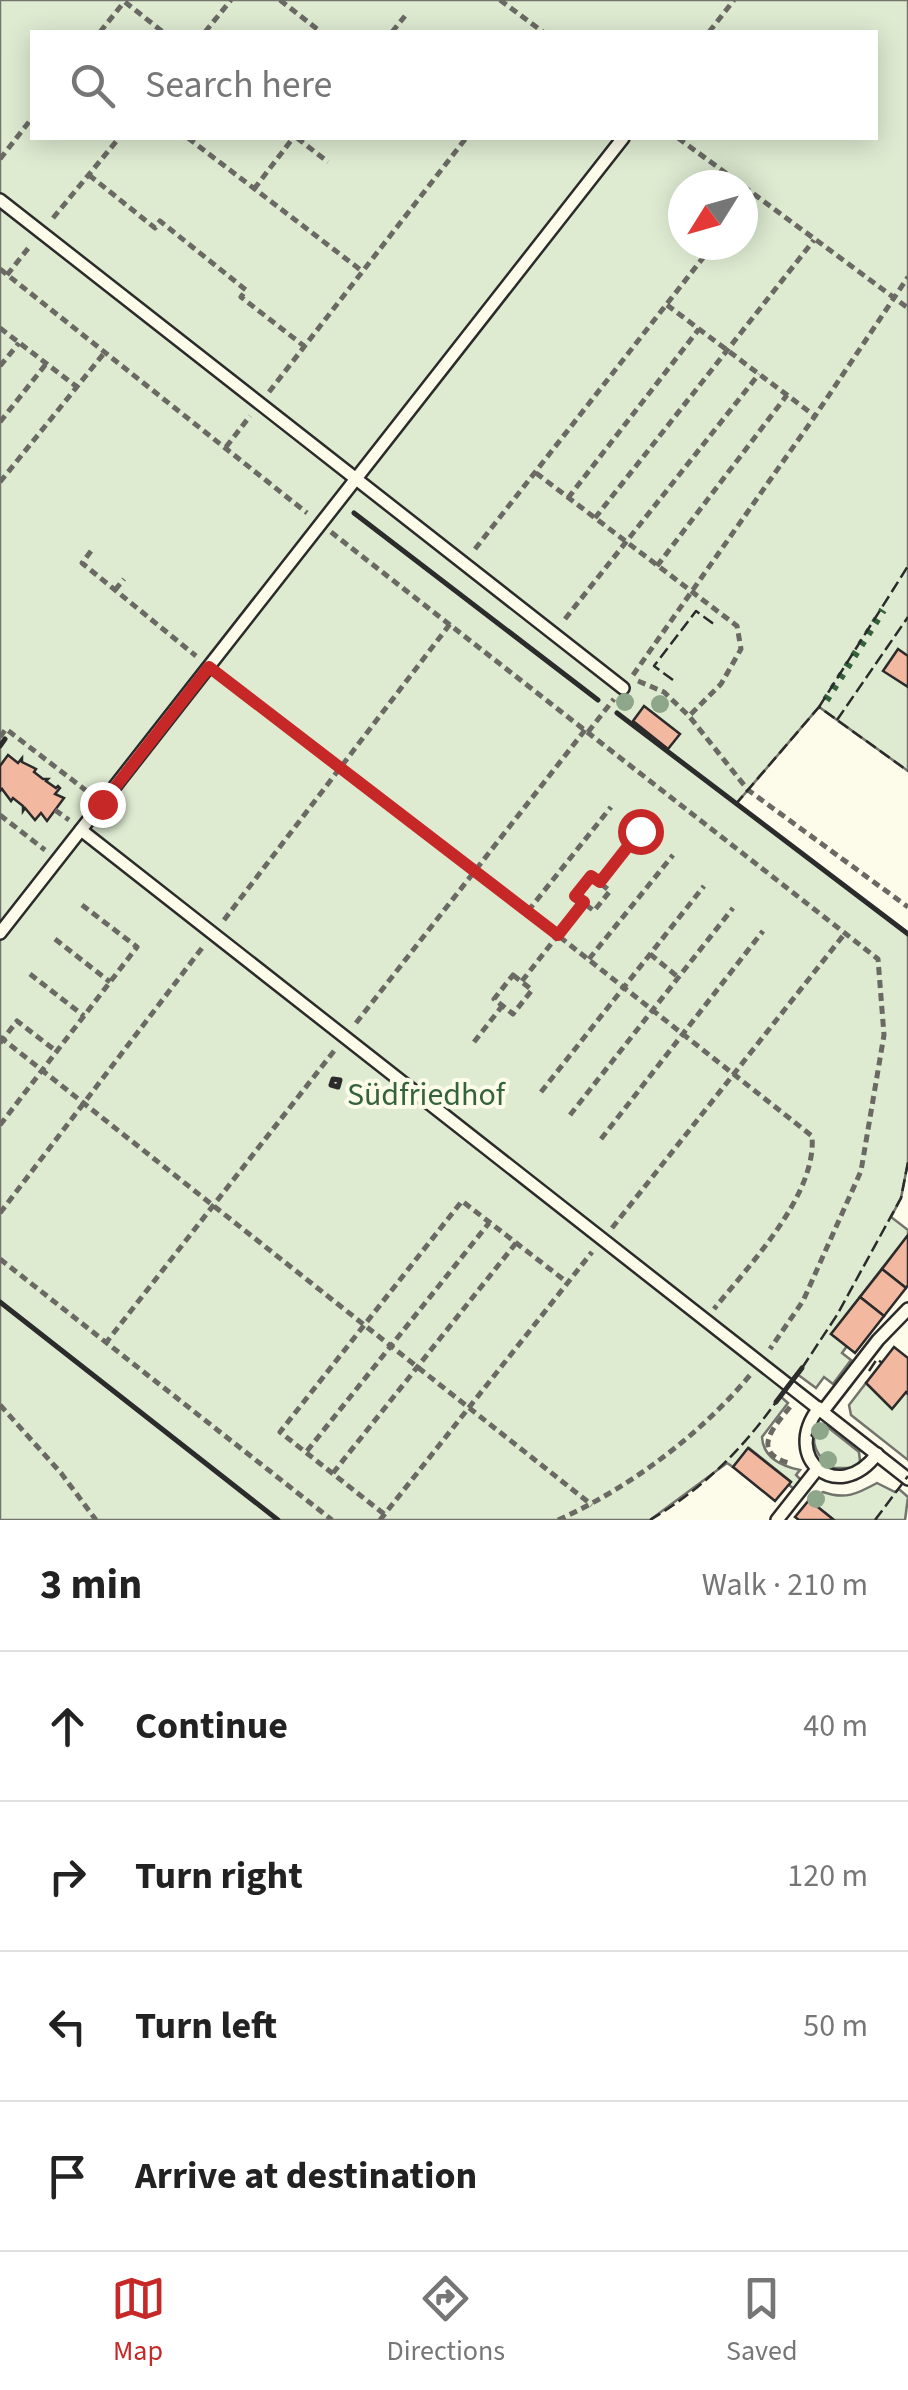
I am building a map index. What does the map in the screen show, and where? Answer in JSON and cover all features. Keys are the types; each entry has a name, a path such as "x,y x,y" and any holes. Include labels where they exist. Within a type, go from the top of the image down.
{"lane":[{"path":"0,933 621,140"},
{"path":"0,200 553,633 627,683"},
{"path":"82,830 908,1479"},
{"path":"877,1454 867,1468 852,1478 834,1477 818,1468 805,1450 804,1432 908,1309"},
{"path":"777,1520 818,1468"}],"path":[{"path":"207,30 232,0"},
{"path":"280,0 318,30"},
{"path":"500,0 539,30"},
{"path":"711,30 734,0"},
{"path":"102,30 125,1 161,30"},
{"path":"394,30 405,16"},
{"path":"0,159 30,121"},
{"path":"7,275 117,140"},
{"path":"191,140 362,271"},
{"path":"254,188 293,140"},
{"path":"298,140 328,162"},
{"path":"226,447 461,140"},
{"path":"681,140 721,170"},
{"path":"88,175 154,228 160,221 246,290 242,297 304,346"},
{"path":"758,198 908,308"},
{"path":"596,518 814,240"},
{"path":"464,563 702,260"},
{"path":"0,269 878,959 884,1034 861,1171 803,1302 724,1406 650,1466 592,1504 558,1520"},
{"path":"588,732 693,593 908,277"},
{"path":"667,305 815,416"},
{"path":"0,328 76,387"},
{"path":"568,498 699,329"},
{"path":"0,366 19,342"},
{"path":"0,482 105,352"},
{"path":"0,422 46,364"},
{"path":"553,633 759,374"},
{"path":"657,566 787,395"},
{"path":"536,473 737,626 741,649 721,684 689,716"},
{"path":"91,551 82,563 209,667 812,1136 814,1155 786,1217 706,1319"},
{"path":"115,590 124,578"},
{"path":"627,683 664,692 689,716 748,790 908,907"},
{"path":"0,737 3,728 102,804"},
{"path":"528,912 611,808"},
{"path":"56,810 64,816"},
{"path":"0,815 58,859"},
{"path":"600,882 640,831"},
{"path":"589,959 672,855"},
{"path":"591,876 610,891 594,911 584,902 575,896 591,876"},
{"path":"541,1092 704,886"},
{"path":"522,981 584,902"},
{"path":"0,1125 137,948 82,905"},
{"path":"570,1115 733,908"},
{"path":"601,1138 763,931"},
{"path":"56,939 110,982"},
{"path":"650,954 679,978"},
{"path":"30,974 84,1016"},
{"path":"513,975 522,981 532,990 513,1014 494,999 513,975"},
{"path":"474,1042 503,1005"},
{"path":"56,1052 17,1020 1,1040 592,1504"},
{"path":"384,1514 280,1432 462,1202 568,1284"},
{"path":"306,1452 489,1223"},
{"path":"333,1474 516,1243"},
{"path":"0,1259 332,1520"},
{"path":"794,1402 767,1436 767,1444 771,1453 784,1462 800,1464"},
{"path":"0,1405 62,1473 96,1520"}],"green space":[{"name":"Südfriedhof","path":"0,0 908,0 908,771 819,707 736,804 908,934 908,1162 901,1198 891,1217 908,1230 908,1235 831,1334 847,1346 842,1353 851,1360 833,1384 824,1377 816,1388 797,1374 780,1396 788,1403 762,1437 763,1444 780,1463 800,1470 796,1475 801,1480 794,1489 790,1481 749,1448 733,1467 727,1463 650,1520 0,1520"},
{"path":"866,1383 892,1409 908,1394 908,1460 851,1415 849,1405"},
{"path":"825,1425 859,1452 860,1461 854,1468 831,1468 819,1454 814,1444 815,1433"},
{"path":"877,1483 895,1492 899,1489 908,1497 905,1520 834,1520 809,1500 823,1492 851,1495"}],"building":[{"path":"898,649 908,656 908,687 883,671"},
{"path":"644,706 680,734 668,749 633,721"},
{"path":"8,755 18,763 22,758 22,762 36,769 34,772 60,788 55,794 64,798 47,821 41,813 35,820 25,808 23,811 23,806 0,791 0,766"},
{"path":"908,1235 908,1285 906,1288 882,1269"},
{"path":"882,1269 906,1288 884,1316 860,1297"},
{"path":"860,1297 884,1316 855,1353 831,1334"},
{"path":"894,1347 908,1358 908,1394 892,1409 866,1383"},
{"path":"748,1448 791,1482 775,1501 733,1467"},
{"path":"809,1500 834,1520 795,1517"}],"hedge":[{"path":"826,700 883,610"}],"fence":[{"path":"819,707 908,566"},
{"path":"673,680 654,666 696,611 715,625"},
{"path":"837,720 908,617"},
{"path":"735,805 819,707 908,771"},
{"path":"802,1368 837,1315 901,1198 908,1162"},
{"path":"869,1371 877,1359 882,1363"},
{"path":"650,1520 719,1468 776,1402"},
{"path":"875,1520 908,1476"}],"wall":[{"path":"354,513 598,700"},
{"path":"617,713 908,934"},
{"path":"0,746 5,739"},
{"path":"333,1079 340,1080 338,1087 331,1085 333,1079"},
{"path":"0,1302 278,1520"},
{"path":"776,1402 802,1368"},
{"path":"813,1435 825,1425"}],"route":[{"path":"102,804 209,667 558,935 584,902 575,896 591,876 600,882 640,831"}]}
